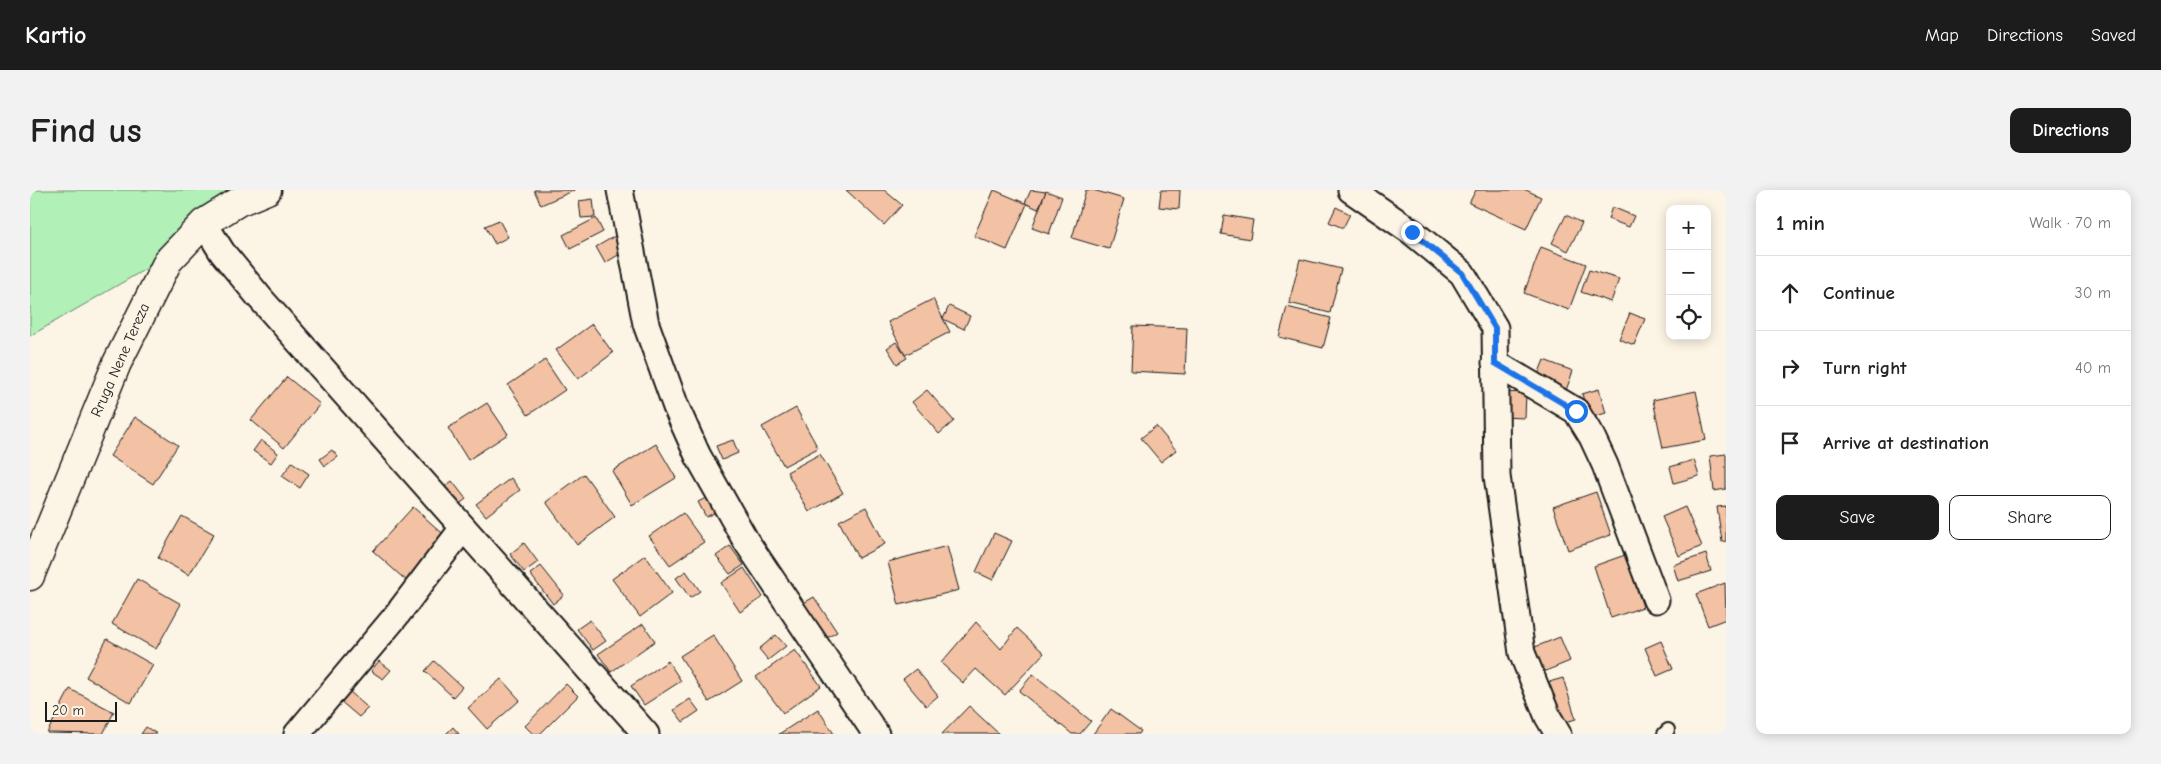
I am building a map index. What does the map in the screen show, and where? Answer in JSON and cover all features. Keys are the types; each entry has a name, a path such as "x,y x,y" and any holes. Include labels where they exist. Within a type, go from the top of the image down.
{"street":[{"name":"Rruga Nene Tereza","path":"30,576 117,363 168,261 204,223 238,202 267,190"},
{"path":"620,190 646,324 676,407 698,456 746,540 876,734"},
{"path":"1351,190 1412,232 1462,273 1495,328 1498,476 1522,653 1548,717 1558,734"},
{"path":"204,223 222,252 260,298 646,734"},
{"path":"1495,363 1576,411 1592,437 1605,465 1656,600"},
{"path":"297,734 396,616 463,528"}],"green space":[{"path":"30,190 282,190 30,336"}],"building":[{"path":"534,190 575,190 541,205"},
{"path":"846,190 884,190 902,205 884,225"},
{"path":"994,190 1027,204 1007,250 974,236"},
{"path":"1031,190 1046,192 1038,209 1025,203"},
{"path":"1086,190 1093,190 1124,199 1109,249 1072,238"},
{"path":"1161,190 1180,190 1179,209 1159,207"},
{"path":"1476,190 1526,190 1541,197 1526,229 1469,203"},
{"path":"1046,191 1062,197 1049,234 1032,228"},
{"path":"593,199 595,217 581,218 579,201"},
{"path":"1336,207 1350,214 1343,228 1329,222"},
{"path":"1612,207 1634,216 1629,227 1608,219"},
{"path":"1224,215 1253,220 1250,239 1221,234"},
{"path":"1566,215 1582,223 1568,251 1552,243"},
{"path":"596,218 603,232 570,249 563,235"},
{"path":"499,220 508,237 495,244 485,226"},
{"path":"615,236 625,251 605,263 596,247"},
{"path":"1541,247 1586,264 1569,310 1524,293"},
{"path":"1300,259 1341,269 1330,313 1289,303"},
{"path":"1589,270 1619,279 1611,302 1581,292"},
{"path":"933,299 950,332 905,355 888,322"},
{"path":"949,306 970,316 964,329 943,319"},
{"path":"1287,307 1331,318 1323,348 1279,337"},
{"path":"1630,313 1645,319 1634,345 1619,339"},
{"path":"592,324 613,353 578,379 556,350"},
{"path":"1133,326 1187,328 1185,374 1131,371"},
{"path":"896,342 907,358 897,364 887,348"},
{"path":"545,360 565,390 528,415 508,385"},
{"path":"1544,360 1573,371 1565,393 1535,382"},
{"path":"287,377 320,404 284,448 251,420"},
{"path":"1599,389 1606,413 1589,418 1582,394"},
{"path":"927,390 954,421 939,434 912,402"},
{"path":"1696,391 1706,440 1663,448 1653,400"},
{"path":"1501,392 1526,393 1525,418 1500,417"},
{"path":"487,403 508,434 468,460 448,428"},
{"path":"796,408 818,448 784,466 762,427"},
{"path":"135,417 178,445 153,484 110,456"},
{"path":"1156,426 1176,450 1161,462 1141,438"},
{"path":"261,440 278,453 271,463 253,451"},
{"path":"733,440 738,453 722,460 716,446"},
{"path":"656,444 676,478 632,505 612,471"},
{"path":"332,450 338,457 325,466 320,459"},
{"path":"820,454 843,493 809,512 787,472"},
{"path":"1726,454 1726,489 1714,491 1710,456"},
{"path":"1694,460 1699,476 1674,483 1670,467"},
{"path":"292,462 309,474 300,488 282,476"},
{"path":"584,474 615,517 577,545 546,502"},
{"path":"511,478 520,490 486,516 476,504"},
{"path":"452,481 466,499 457,506 443,488"},
{"path":"1596,492 1611,535 1568,550 1553,507"},
{"path":"714,494 722,509 706,517 698,502"},
{"path":"1726,506 1726,541 1722,542 1717,507"},
{"path":"413,507 450,540 410,584 373,551"},
{"path":"866,507 885,544 858,558 839,521"},
{"path":"1685,507 1702,546 1679,556 1662,517"},
{"path":"683,513 704,542 670,565 649,536"},
{"path":"182,516 214,534 189,575 158,558"},
{"path":"994,533 1012,541 993,580 976,572"},
{"path":"524,543 538,562 524,572 510,554"},
{"path":"730,546 744,565 730,574 716,556"},
{"path":"947,546 959,590 899,605 888,562"},
{"path":"1706,554 1711,571 1678,581 1673,565"},
{"path":"645,555 672,593 640,617 612,579"},
{"path":"1625,555 1643,607 1611,618 1594,566"},
{"path":"541,566 564,595 553,604 530,574"},
{"path":"744,568 763,597 740,612 721,583"},
{"path":"686,571 700,591 690,598 676,578"},
{"path":"137,579 181,604 156,649 112,624"},
{"path":"1725,583 1726,619 1708,626 1696,594"},
{"path":"814,597 837,632 825,639 802,604"},
{"path":"590,620 606,641 593,650 577,629"},
{"path":"976,622 1001,649 1017,628 1044,653 1005,695 976,669 963,683 941,663"},
{"path":"643,624 655,641 611,672 598,654"},
{"path":"713,635 742,681 709,702 680,656"},
{"path":"776,635 786,646 768,660 759,649"},
{"path":"1560,637 1570,661 1536,675 1525,651"},
{"path":"107,639 153,665 131,703 86,677"},
{"path":"1661,641 1673,669 1657,676 1645,648"},
{"path":"795,650 821,686 783,713 756,677"},
{"path":"379,661 391,670 383,679 371,671"},
{"path":"434,661 462,687 453,697 425,671"},
{"path":"668,661 681,681 644,705 631,686"},
{"path":"916,669 938,696 926,706 903,679"},
{"path":"1033,674 1091,721 1080,734 1072,734 1019,691"},
{"path":"1563,678 1576,719 1554,725 1542,684"},
{"path":"501,679 520,700 487,729 468,708"},
{"path":"566,684 578,696 540,734 533,734 525,726"},
{"path":"70,689 114,712 103,734 47,733"},
{"path":"348,690 368,708 359,717 339,700"},
{"path":"690,699 699,711 683,722 674,710"},
{"path":"969,706 999,734 942,734"},
{"path":"818,709 834,734 779,734"},
{"path":"1111,709 1141,731 1139,734 1093,734"},
{"path":"146,727 157,734 141,734"},
{"path":"453,727 459,734 446,734"}],"route":[{"path":"1412,232 1462,273 1495,328 1495,363 1514,377 1576,411"}]}
